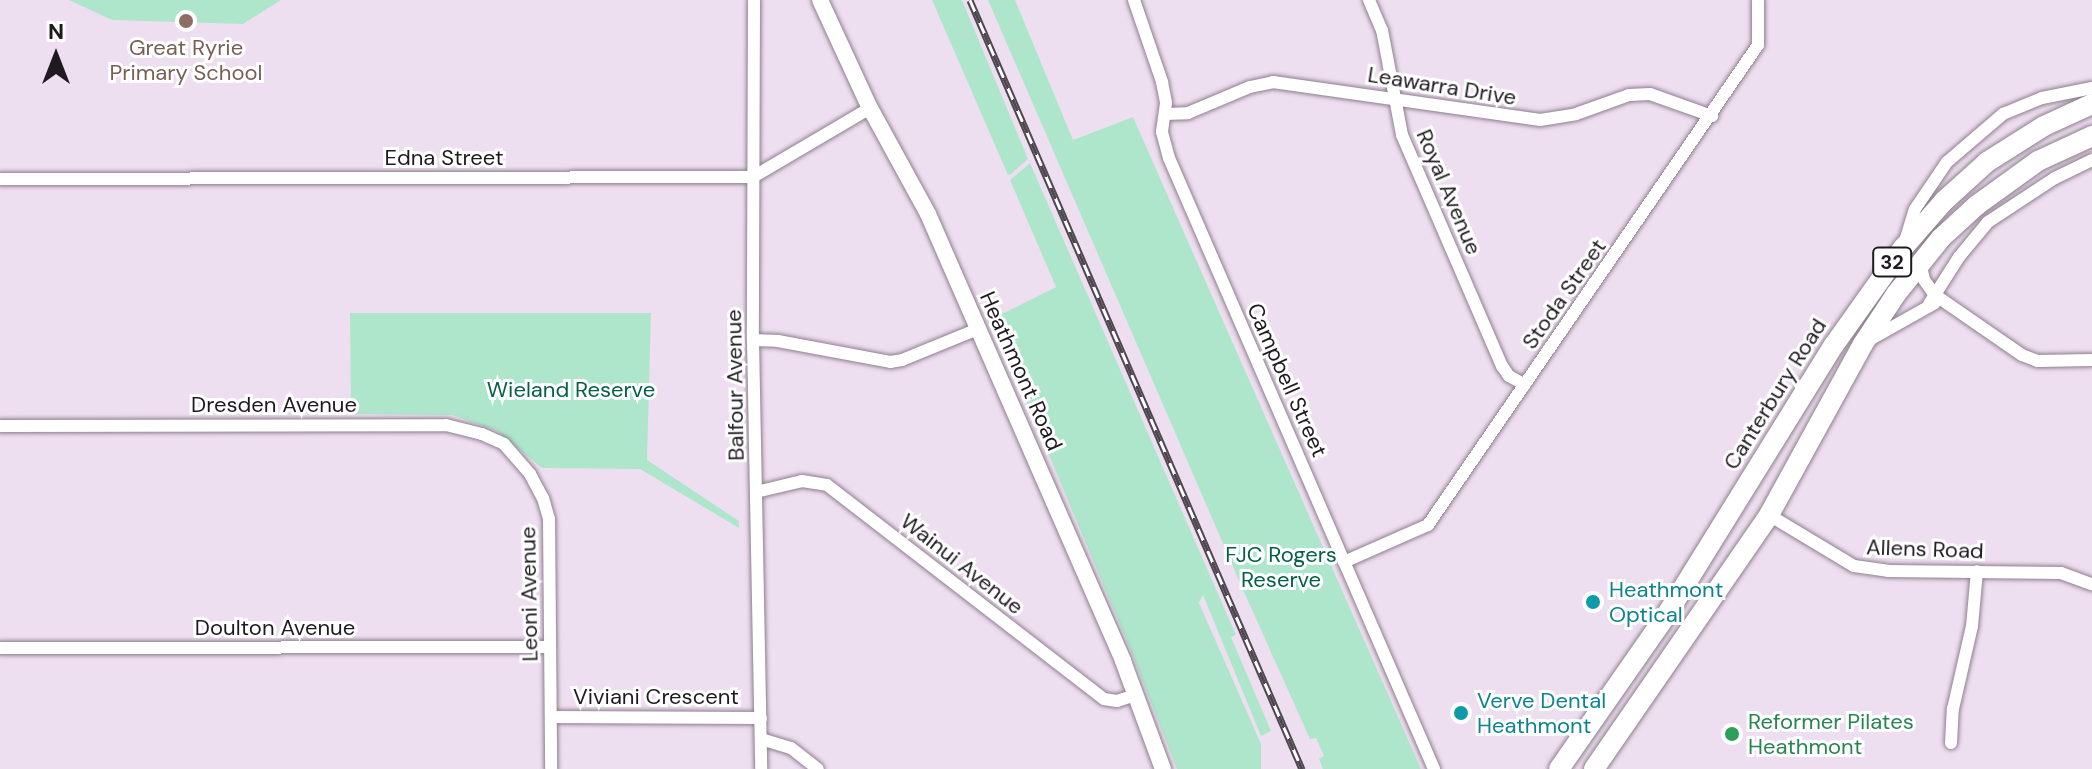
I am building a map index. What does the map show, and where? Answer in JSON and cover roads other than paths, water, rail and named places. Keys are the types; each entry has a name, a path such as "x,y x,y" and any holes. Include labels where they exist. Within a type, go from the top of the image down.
{"main road":[{"name":"Canterbury Road","path":"1559,769 1667,614 1834,345 1903,248 1944,201 1987,162 2044,126 2092,104"},
{"name":"32","path":"1594,769 1769,515 1863,344 1920,262 1960,219 1998,189 2053,153 2092,136"},
{"path":"1739,497 1769,515"},
{"path":"1600,708 1624,724"}],"street":[{"name":"Balfour Avenue","path":"754,0 753,340 761,769"},
{"name":"Heathmont Road","path":"820,0 870,108 924,206 1136,695 1163,769"},
{"name":"Campbell Street","path":"1134,0 1162,82 1165,114 1162,132 1169,158 1434,769"},
{"name":"Royal Avenue","path":"1369,0 1382,30 1402,135 1502,366 1509,376 1525,385"},
{"name":"Stoda Street","path":"1344,562 1428,525 1758,45 1758,0"},
{"name":"Leawarra Drive","path":"1165,114 1188,113 1250,87 1273,82 1540,120 1576,114 1629,95 1650,94 1712,116"},
{"path":"1903,248 1915,209 1947,162 2003,114 2042,98 2092,88"},
{"path":"753,177 870,108"},
{"path":"1863,344 1932,300 1959,257 1988,222 2055,178 2092,160"},
{"name":"Edna Street","path":"0,179 753,177"},
{"path":"1920,262 1932,300"},
{"path":"1932,300 1946,303 2022,355 2038,361 2092,360"},
{"path":"753,340 778,341 890,362 978,329"},
{"name":"Dresden Avenue","path":"0,426 446,425 482,434 504,444 530,474"},
{"name":"Leoni Avenue","path":"530,474 543,498 549,519 551,769"},
{"name":"Wainui Avenue","path":"756,492 802,481 827,485 1104,699 1117,701 1136,695"},
{"name":"Allens Road","path":"1769,515 1854,566 1888,571 2061,573 2092,584"},
{"path":"1951,743 1953,709 1972,626 1977,571"},
{"name":"Doulton Avenue","path":"0,648 550,647"},
{"name":"Viviani Crescent","path":"551,717 761,718"},
{"path":"761,739 791,748 818,769"}],"railway":[{"path":"970,0 1302,769"}],"place":[{"name":"Great Ryrie Primary School","path":"186,21"},
{"name":"Heathmont Optical","path":"1593,602"},
{"name":"Verve Dental Heathmont","path":"1461,713"},
{"name":"Reformer Pilates Heathmont","path":"1732,734"}],"park label":[{"name":"Wieland Reserve","path":"571,390"},
{"name":"FJC Rogers Reserve","path":"1281,566"}]}
